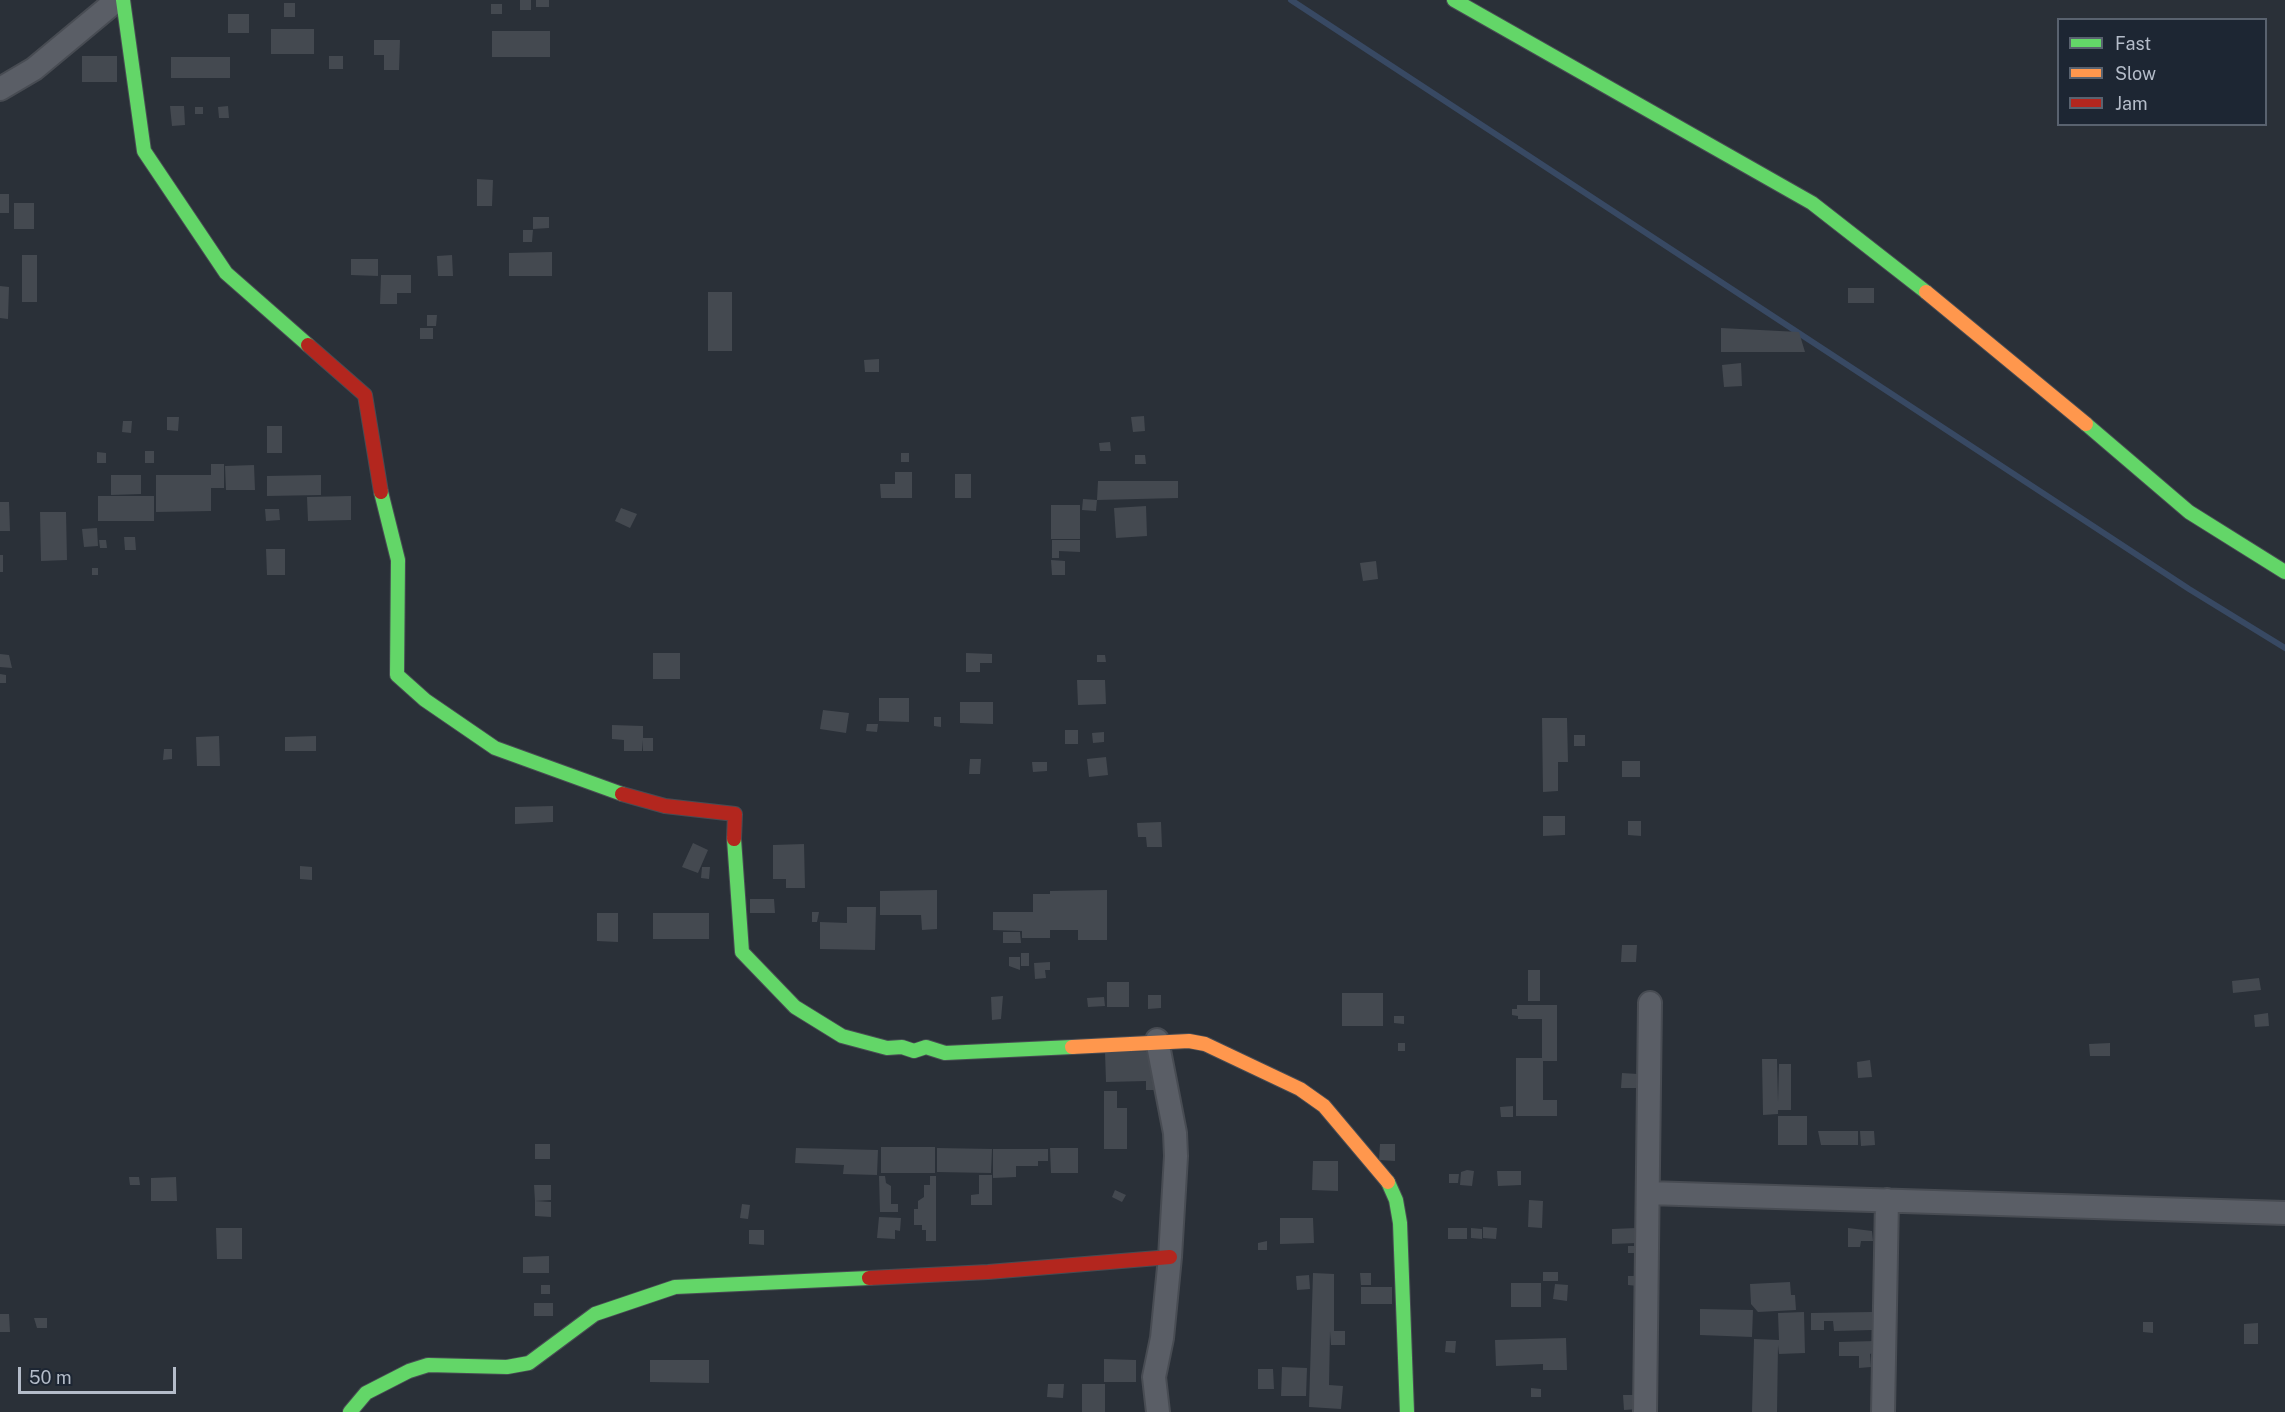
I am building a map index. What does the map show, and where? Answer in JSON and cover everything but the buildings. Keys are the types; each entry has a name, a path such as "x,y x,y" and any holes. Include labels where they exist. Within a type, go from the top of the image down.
{"street":[{"path":"0,89 34,69 117,0"},
{"path":"123,0 144,151 226,273 365,395 381,495 398,560 397,675 425,700 495,748 634,799 665,806 735,814 734,854 742,952 795,1007 842,1036 887,1048 902,1047 914,1052 926,1047 945,1053 1157,1040 1189,1041 1205,1044 1300,1089 1324,1106 1388,1182 1396,1200 1400,1223 1407,1412"},
{"path":"1454,0 1812,202 2034,380 2189,512 2285,572"},
{"path":"1645,1412 1650,1003"},
{"path":"1157,1040 1175,1133 1170,1257 1162,1338 1154,1377 1158,1412"},
{"path":"1648,1193 2285,1214"},
{"path":"1883,1412 1887,1200"},
{"path":"350,1412 366,1394 409,1371 428,1365 507,1367 529,1363 586,1319 675,1287 988,1272 1170,1257"}],"waterway":[{"path":"1291,0 2189,589 2285,648"}],"traffic: fast":[{"path":"123,0 144,151 226,273 308,345"},
{"path":"1454,0 1812,203 1926,292"},
{"path":"2086,424 2189,512 2285,572"},
{"path":"381,492 398,560 397,675 425,700 495,748 622,794"},
{"path":"734,839 742,952 795,1007 842,1036 887,1048 902,1047 914,1051 926,1047 945,1053 1072,1047"},
{"path":"1388,1182 1396,1200 1400,1223 1407,1412"},
{"path":"350,1412 366,1393 409,1371 428,1365 507,1367 529,1363 595,1314 675,1287 869,1278"}],"traffic: slow":[{"path":"1926,292 2086,424"},
{"path":"1072,1047 1189,1041 1205,1044 1300,1089 1324,1106 1388,1182"}],"traffic: jam":[{"path":"308,345 365,395 381,492"},
{"path":"622,794 665,806 735,814 734,839"},
{"path":"869,1278 988,1272 1170,1257"}]}
